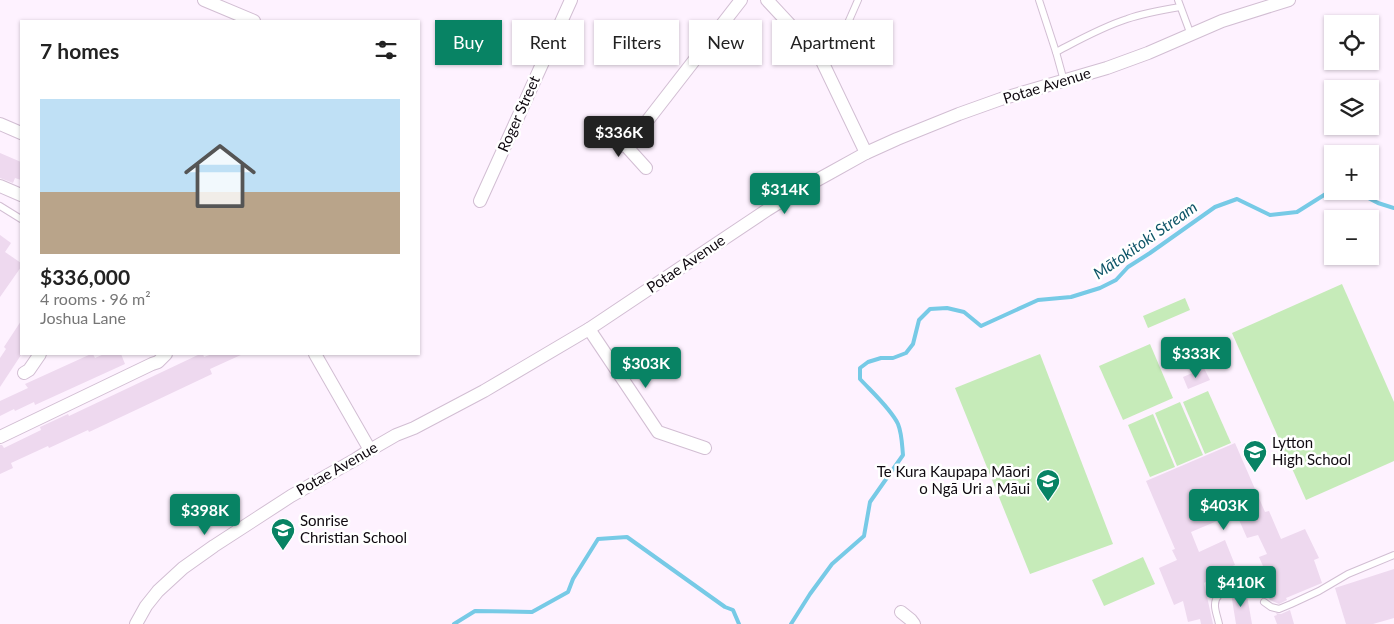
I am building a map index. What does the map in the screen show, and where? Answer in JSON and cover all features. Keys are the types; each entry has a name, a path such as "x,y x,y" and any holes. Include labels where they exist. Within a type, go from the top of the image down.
{"street":[{"path":"204,0 252,20"},
{"name":"Roger Street","path":"480,201 570,0"},
{"path":"627,146 741,0"},
{"path":"767,0 785,20"},
{"name":"Potae Avenue","path":"136,624 158,590 184,568 214,546 291,496 396,435 414,428 484,391 589,329 775,205 866,153 959,114 1002,99 1107,68 1222,22 1289,0"},
{"path":"823,65 866,153"},
{"path":"0,124 20,133"},
{"path":"602,135 627,146 646,168"},
{"path":"0,186 20,196"},
{"path":"589,329 658,432 705,448"},
{"path":"24,373 29,370 39,355"},
{"path":"0,436 158,362 165,355"},
{"path":"315,355 370,450"},
{"path":"900,612 914,624"}],"lane":[{"path":"849,20 858,0"},
{"path":"1039,0 1064,80"},
{"path":"1056,52 1114,24 1179,3 1191,35"},
{"path":"0,206 20,217"},
{"path":"1264,602 1278,609 1319,591 1348,574 1394,555"},
{"path":"1219,595 1214,604 1219,624"}],"green space":[{"path":"1342,284 1394,402 1394,461 1306,500 1232,333"},
{"path":"1185,298 1190,310 1148,328 1143,316"},
{"path":"1150,344 1173,398 1123,420 1099,366"},
{"path":"1040,354 1113,544 1030,574 955,388"},
{"path":"1208,391 1231,443 1205,454 1183,402"},
{"path":"1180,402 1203,455 1177,466 1155,413"},
{"path":"1153,414 1175,467 1150,477 1128,425"},
{"path":"1143,557 1155,584 1104,606 1092,580"}],"building":[{"path":"0,153 20,162 20,180 15,178 13,183 0,178"},
{"path":"0,235 11,243 5,252 20,262 20,268 0,297"},
{"path":"20,323 21,355 0,387 0,358 6,349 4,347"},
{"path":"89,355 94,355 95,358 102,355 121,355 125,364 35,405 34,402 0,416 0,401 28,388 25,384"},
{"path":"198,355 203,355 204,357 209,355 241,355 210,369 212,374 138,409 89,432 88,430 11,463 13,468 0,474 0,445 4,448 41,430 40,427 68,414 69,416"},
{"path":"1204,368 1210,380 1188,389 1183,377"},
{"path":"1235,443 1265,512 1269,511 1281,539 1305,529 1319,558 1314,560 1322,583 1286,598 1287,600 1279,604 1270,600 1267,594 1274,591 1259,557 1267,554 1258,535 1247,538 1236,513 1191,532 1199,552 1225,540 1235,565 1206,578 1207,581 1204,583 1213,624 1201,624 1200,619 1188,622 1183,601 1174,605 1159,568 1177,560 1172,550 1175,549 1146,481"},
{"path":"1394,569 1394,618 1373,624 1346,624 1335,588"},
{"path":"1246,590 1252,624 1236,624 1231,593"},
{"path":"1290,610 1294,624 1277,624 1274,616 1277,615 1276,613 1281,614"}],"waterway":[{"name":"Mātokitoki Stream","path":"791,624 832,564 864,536 870,502 903,455 898,424 886,407 860,379 860,368 868,362 881,358 893,358 906,353 913,344 919,320 930,309 947,308 964,312 981,326 1038,300 1071,297 1100,288 1116,280 1128,267 1215,207 1237,199 1270,215 1297,212 1324,195"},
{"name":"Mātokitoki Stream","path":"1372,200 1394,208"},
{"name":"Mātokitoki Stream","path":"454,624 475,611 532,612 568,592 573,579 598,539 627,537 725,607 733,610 739,624"}],"place":[{"name":"Lytton High School","path":"1255,473"},
{"name":"Te Kura Kaupapa Māori o Ngā Uri a Māui","path":"1048,502"},
{"name":"Sonrise Christian School","path":"283,551"}]}
